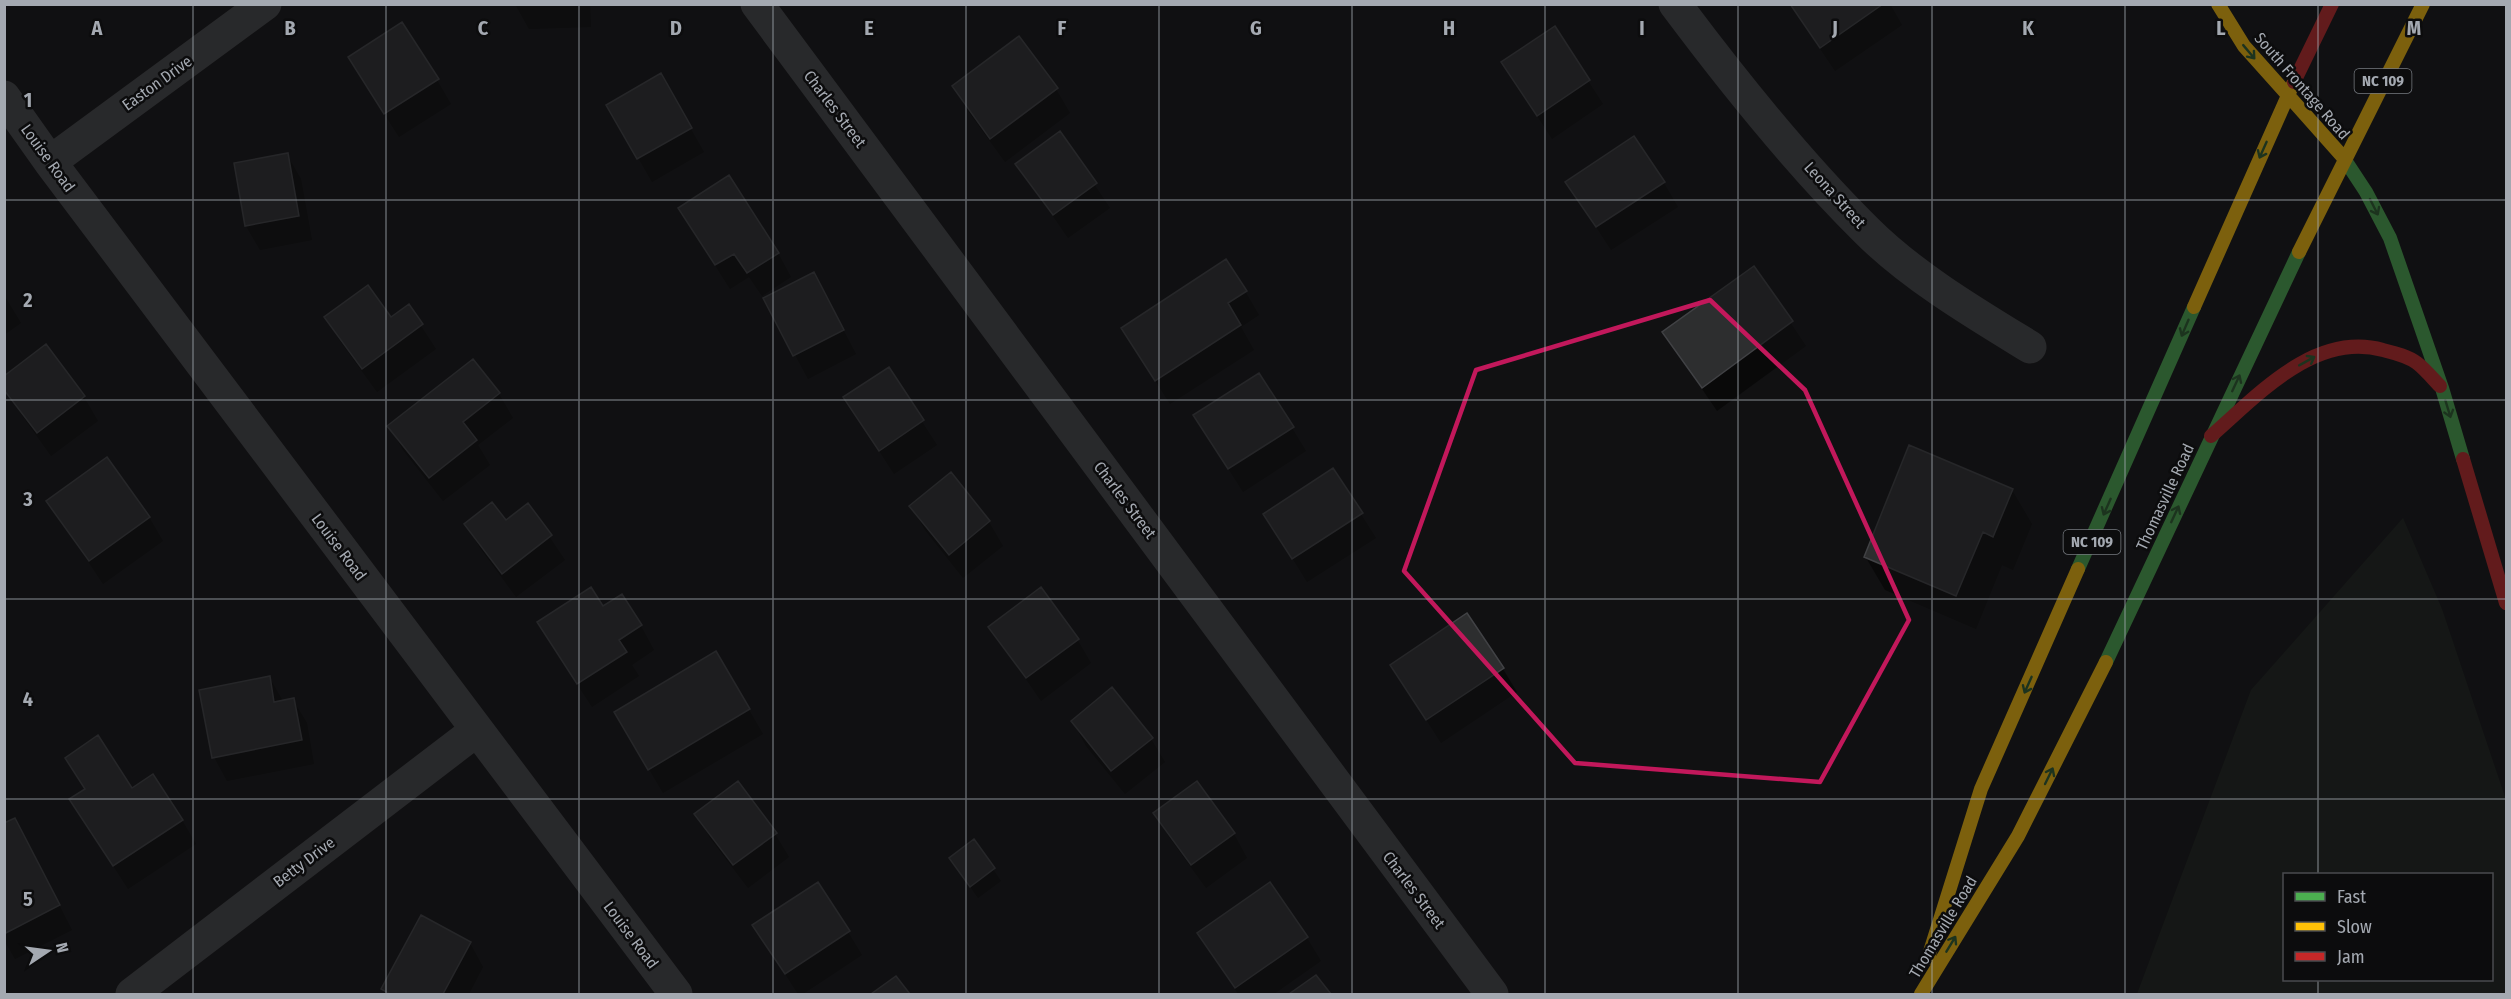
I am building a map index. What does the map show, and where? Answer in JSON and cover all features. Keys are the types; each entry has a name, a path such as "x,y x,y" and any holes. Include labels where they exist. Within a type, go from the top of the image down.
{"main road":[{"name":"South Frontage Road","path":"2218,4 2244,46 2343,158 2366,192 2390,238 2442,388 2506,603"},
{"name":"Thomasville Road","path":"1919,994 1981,789 2287,96 2332,4"},
{"name":"Thomasville Road","path":"1919,994 2030,815 2343,158 2423,4"},
{"path":"2211,436 2285,373 2321,353 2357,343 2383,347 2416,362 2442,388"}],"street":[{"name":"Easton Drive","path":"50,162 265,4"},
{"name":"Charles Street","path":"758,4 1492,994"},
{"name":"Leona Street","path":"1675,4 1775,130 1868,232 1950,298 2030,347"},
{"name":"Louise Road","path":"4,98 676,994"},
{"name":"Betty Drive","path":"132,994 477,730"}],"highlighted area":[{"path":"1710,300 1805,390 1909,620 1820,782 1575,763 1404,571 1476,370"}],"shaded area":[{"path":"2403,518 2442,609 2506,800 2506,994 2137,994 2251,690"}],"building":[{"path":"1790,4 1883,4 1820,48"},
{"path":"402,22 439,79 384,114 348,57"},
{"path":"1555,26 1590,80 1537,116 1501,62"},
{"path":"1019,36 1058,88 990,139 952,86"},
{"path":"661,73 692,128 637,159 606,105"},
{"path":"1060,131 1097,183 1053,215 1015,164"},
{"path":"1634,136 1665,182 1596,227 1565,182"},
{"path":"288,153 299,216 245,226 234,163"},
{"path":"729,175 779,253 747,273 734,254 715,265 678,208"},
{"path":"1226,259 1247,291 1228,303 1241,325 1155,381 1121,328"},
{"path":"1754,266 1793,321 1702,388 1662,332"},
{"path":"814,272 844,330 793,356 763,298"},
{"path":"368,285 391,317 409,304 423,324 362,369 324,317"},
{"path":"46,344 85,396 37,433 4,390 4,376"},
{"path":"473,359 500,393 463,422 477,440 429,478 387,426"},
{"path":"889,367 924,420 879,451 843,397"},
{"path":"1259,373 1294,427 1228,469 1193,415"},
{"path":"1909,445 2013,489 1993,537 1983,532 1956,596 1864,557"},
{"path":"107,457 150,517 89,561 46,501"},
{"path":"1333,468 1363,513 1292,559 1263,514"},
{"path":"951,472 990,521 949,555 909,506"},
{"path":"492,502 506,520 528,503 552,535 502,574 464,524"},
{"path":"591,587 603,606 622,594 642,625 619,640 627,652 577,684 537,622"},
{"path":"1041,587 1079,639 1026,678 988,627"},
{"path":"1467,613 1504,668 1426,720 1390,665"},
{"path":"716,651 750,709 648,770 614,712"},
{"path":"270,676 274,702 294,698 302,740 212,758 199,690"},
{"path":"1112,687 1153,738 1111,771 1071,721"},
{"path":"98,735 132,788 153,774 183,820 113,866 69,799 85,789 65,758"},
{"path":"738,781 777,833 733,865 694,814"},
{"path":"1197,781 1235,833 1191,865 1153,813"},
{"path":"15,818 60,905 4,934 4,823"},
{"path":"974,839 995,868 970,887 949,858"},
{"path":"818,882 850,931 785,974 752,925"},
{"path":"1270,882 1308,937 1235,988 1197,933"},
{"path":"421,915 471,942 443,994 390,994 381,989"},
{"path":"1316,975 1331,994 1289,994"},
{"path":"896,976 910,994 871,994"}],"traffic: fast":[{"path":"2343,157 2366,192 2390,238 2442,388 2463,459"},
{"path":"2106,662 2299,252"},
{"path":"2078,569 2194,307"}],"traffic: slow":[{"path":"2218,4 2244,46 2343,157"},
{"path":"2299,252 2423,4"},
{"path":"2194,307 2294,82"},
{"path":"1928,958 1981,789 2078,569"},
{"path":"1921,994 2018,836 2106,662"}],"traffic: jam":[{"path":"2294,82 2332,4"},
{"path":"2211,436 2289,370 2311,358 2334,350 2358,347 2383,350 2410,358 2440,386"},
{"path":"2463,459 2506,603"}]}
